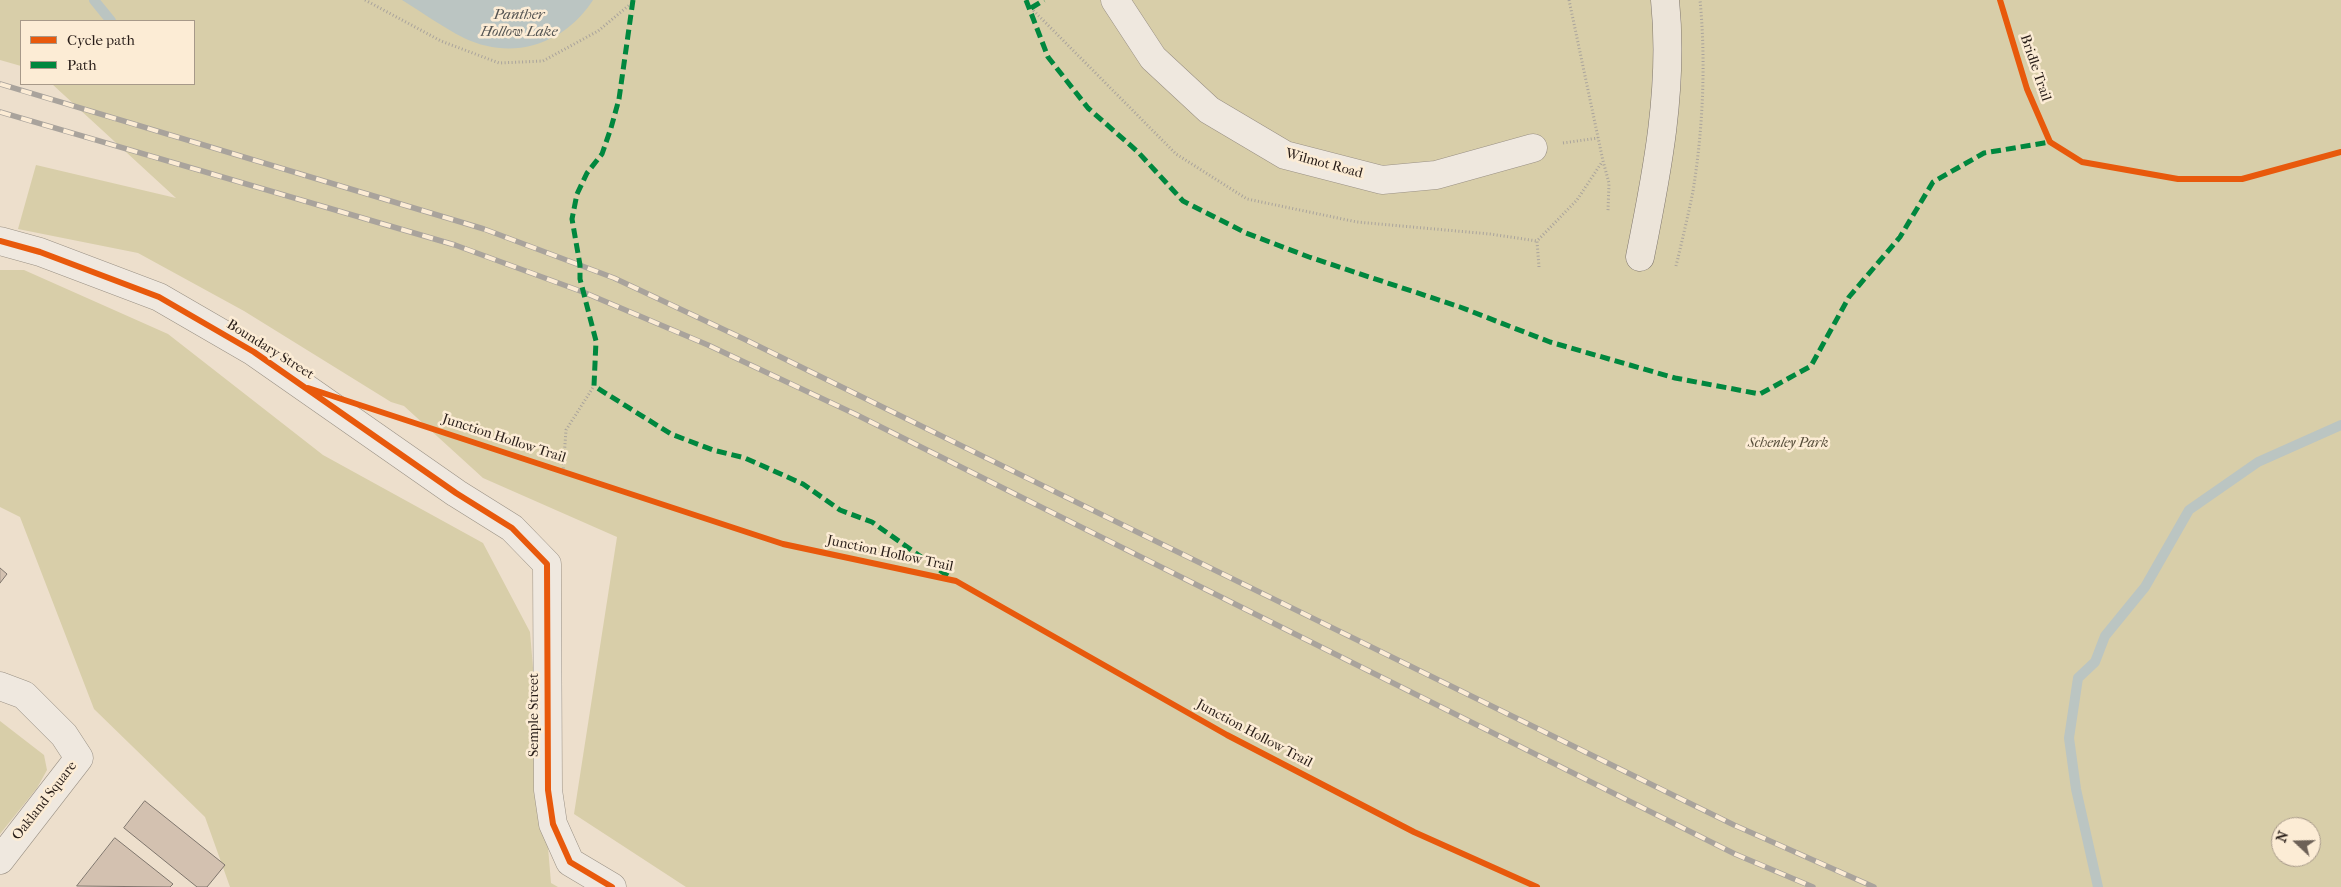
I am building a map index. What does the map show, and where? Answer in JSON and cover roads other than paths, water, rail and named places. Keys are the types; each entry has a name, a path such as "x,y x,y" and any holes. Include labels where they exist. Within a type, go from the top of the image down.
{"main road":[{"path":"1640,257 1652,198 1665,112 1667,21 1665,0"}],"street":[{"name":"Wilmot Road","path":"1114,0 1154,58 1209,110 1285,155 1382,180 1436,174 1533,148"},
{"name":"Boundary Street","path":"0,241 40,252 159,297 254,352 456,493 512,528 547,564"},
{"name":"Semple Street","path":"547,564 548,790 553,824 570,862 612,887"},
{"name":"Oakland Square","path":"0,686 24,696 64,735 79,758 0,860"}],"water":[{"name":"Panther Hollow Lake","path":"402,0 593,0 567,28 552,38 518,48 500,48 482,45 464,38"}],"waterway":[{"path":"94,0 110,20"},
{"path":"2098,887 2076,789 2069,738 2078,678 2095,662 2105,636 2145,587 2189,510 2258,462 2341,425"}],"railway":[{"path":"0,84 484,229 614,278 744,339 1734,825 1874,887"},
{"path":"0,112 455,245 583,292 708,345 855,414 1735,854 1813,887"}],"park label":[{"name":"Schenley Park","path":"1788,444"}]}
